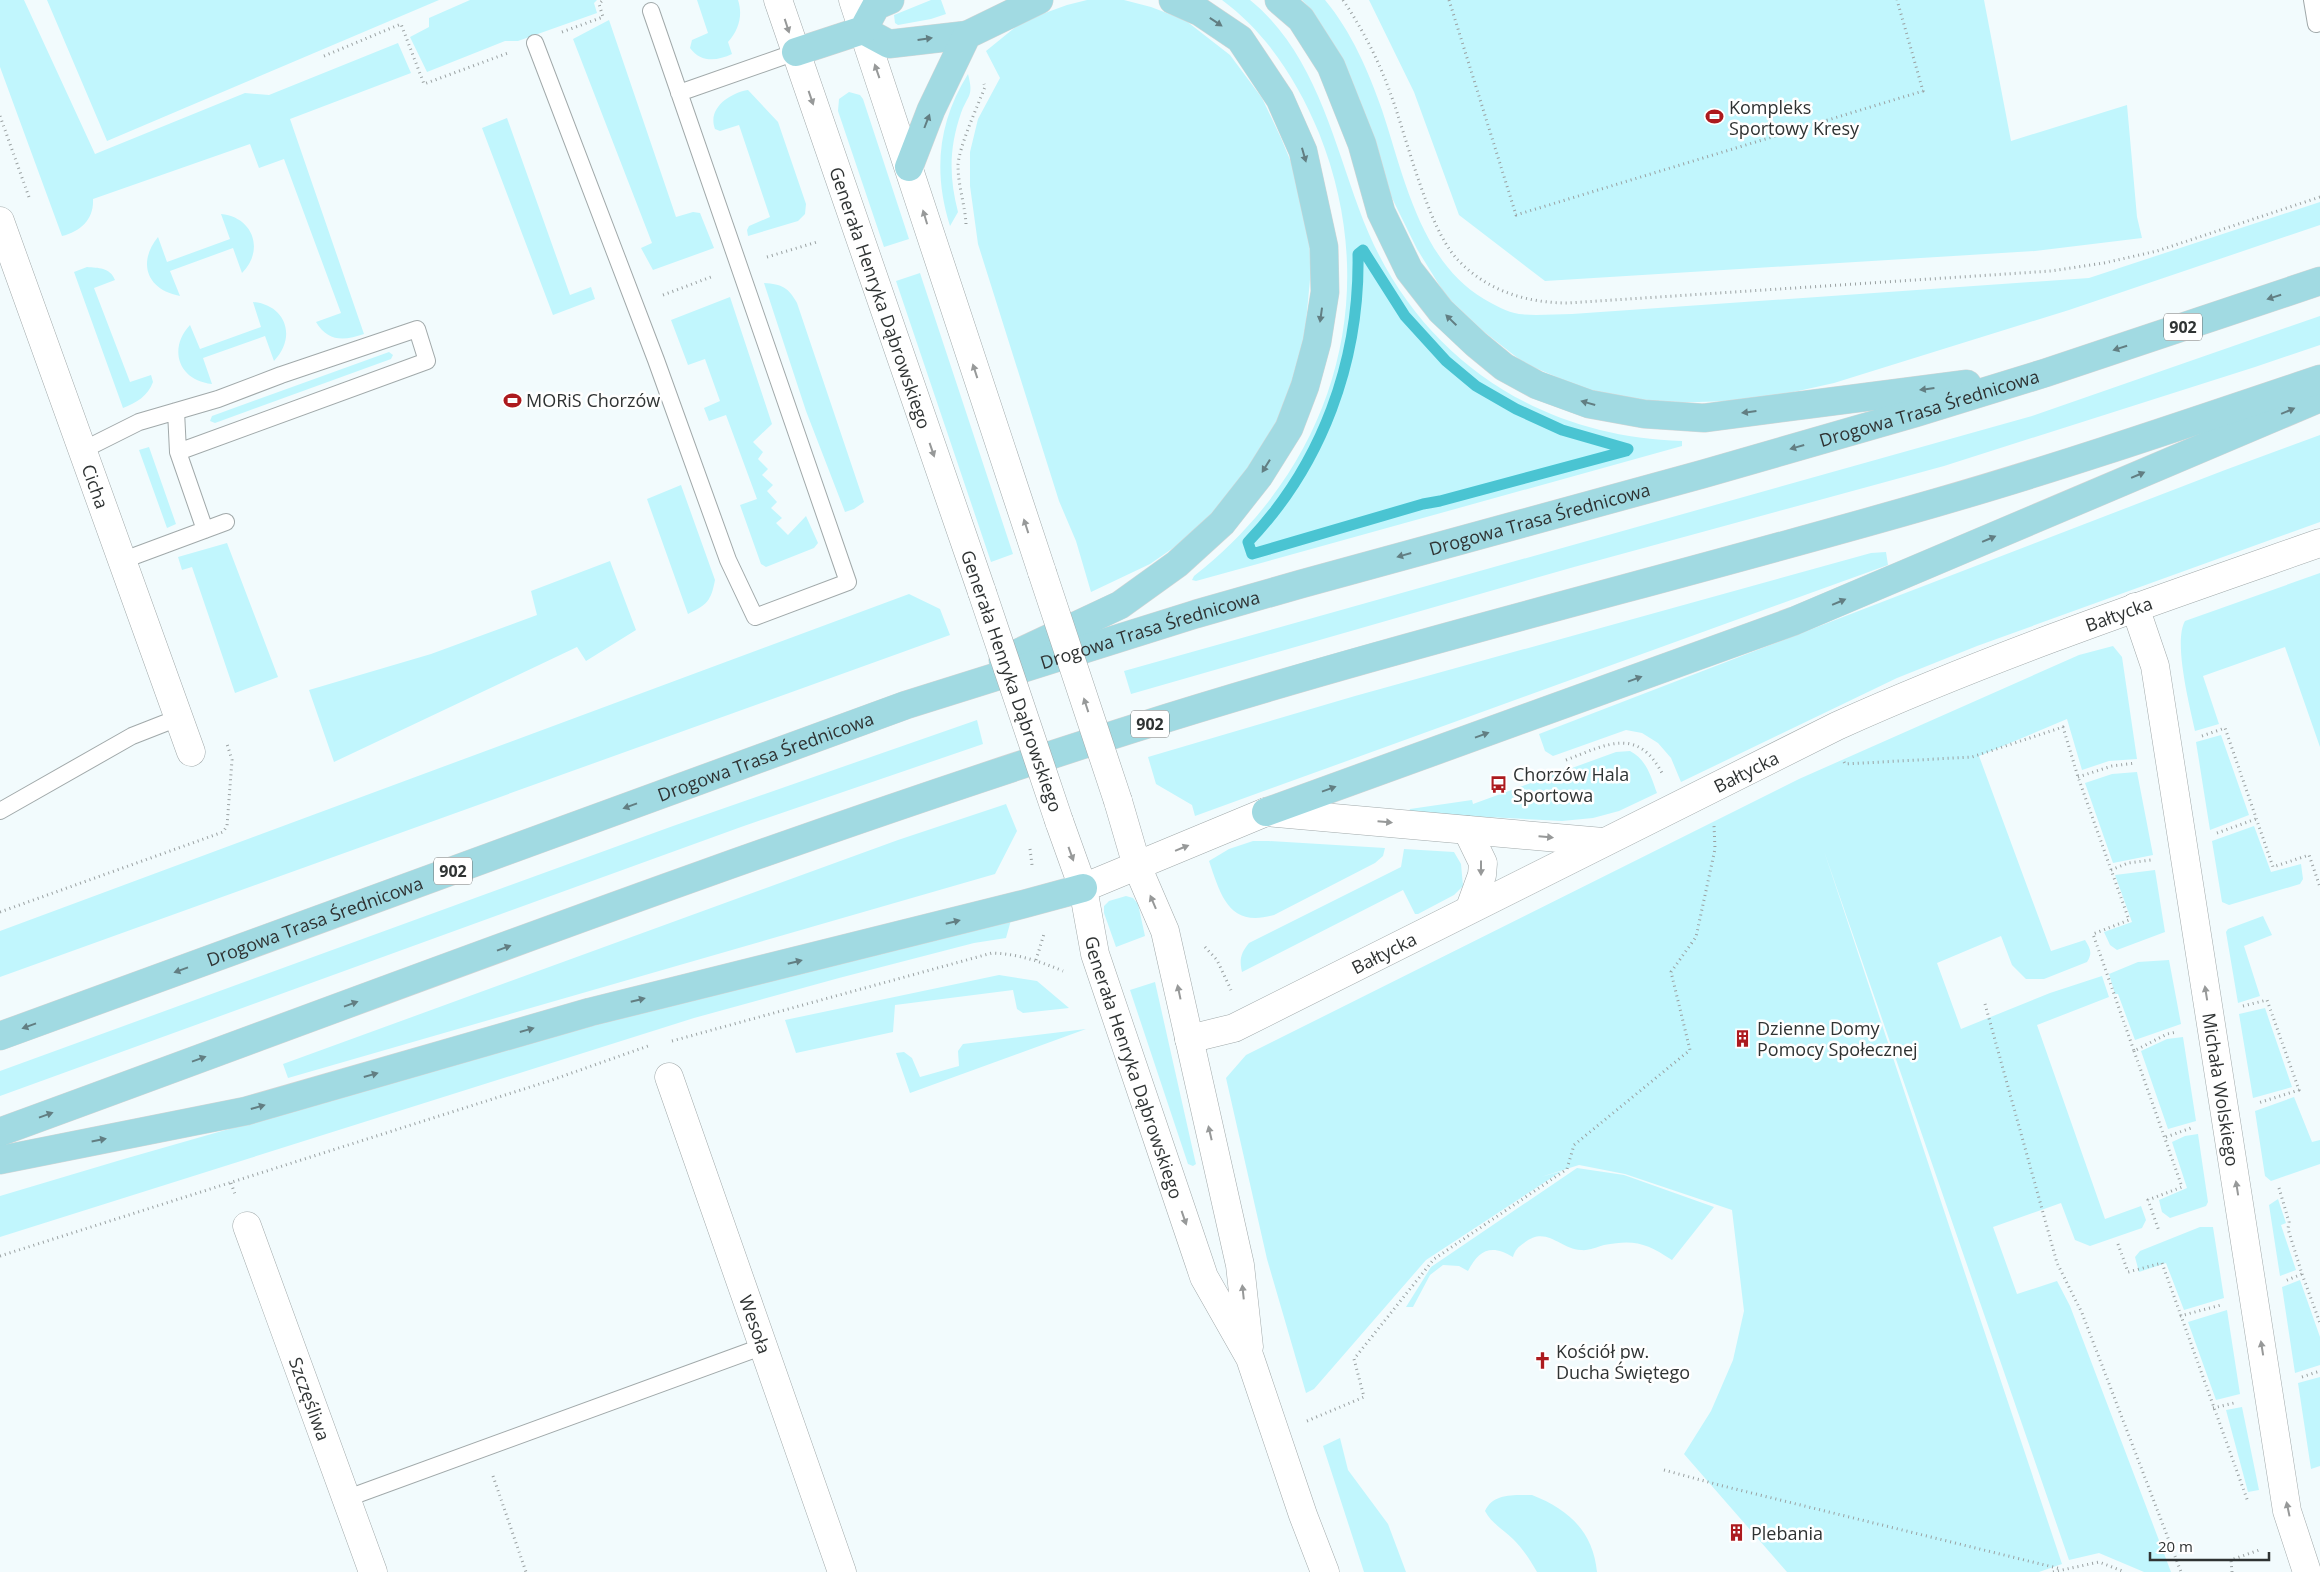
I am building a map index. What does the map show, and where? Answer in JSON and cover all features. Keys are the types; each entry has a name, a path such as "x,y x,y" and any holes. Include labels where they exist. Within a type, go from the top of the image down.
{"main road":[{"path":"796,52 863,30 876,6 890,0"},
{"path":"863,30 889,44 968,35 1039,0"},
{"path":"906,705 1120,605 1177,564 1222,523 1259,476 1289,428 1305,386 1318,342 1325,292 1324,247 1303,151 1280,99 1240,39 1200,12 1173,0"},
{"path":"1279,0 1301,19 1331,66 1362,144 1382,212 1409,270 1441,311 1476,344 1504,367 1537,384 1598,405 1644,414 1704,418 2045,373"},
{"path":"909,167 931,110 968,35"},
{"name":"Drogowa Trasa Średnicowa","path":"0,1036 906,705 1196,614 1489,531 1703,474 2045,373 2320,281"},
{"name":"902","path":"0,1132 658,891 930,795 1133,729 1333,668 1938,502 2133,442 2320,380"},
{"path":"1266,812 1794,621 2320,398"},
{"path":"0,1160 246,1111 590,1012 1083,888"}],"street":[{"name":"Generała Henryka Dąbrowskiego","path":"778,0 1083,888 1095,954 1204,1276 1250,1358 1303,1515 1325,1572"},
{"name":"Generała Henryka Dąbrowskiego","path":"853,0 1118,801 1137,866 1165,931 1240,1265 1250,1358"},
{"name":"Cicha","path":"0,221 120,561 191,752"},
{"name":"Bałtycka","path":"1189,1040 1234,1028 1470,908 1837,726 1920,689 2135,607 2320,543"},
{"name":"Michała Wolskiego","path":"2135,607 2155,666 2287,1511 2307,1572"},
{"path":"1083,888 1266,812 1604,842"},
{"path":"1467,830 1483,863 1482,875 1470,908"},
{"name":"Wesoła","path":"669,1077 842,1572"},
{"name":"Szczęśliwa","path":"247,1226 373,1572"}],"lane":[{"path":"2312,0 2316,24 2320,23"},
{"path":"535,42 656,360 728,560 755,617 848,582 651,11"},
{"path":"679,93 796,52"},
{"path":"81,451 139,422 218,399 417,329 427,360 178,452"},
{"path":"176,411 178,452 205,530"},
{"path":"120,561 226,522"},
{"path":"0,811 132,736 178,718"},
{"path":"345,1499 764,1346"}],"path":[{"path":"324,56 401,24 424,84 603,18 599,4 603,0"},
{"path":"1344,0 1367,39 1380,66 1431,211 1443,238 1457,260 1478,278 1502,291 1525,299 1546,303 1568,303 2051,271 2104,264 2157,251 2320,197"},
{"path":"1449,0 1516,215 1923,91 1896,0"},
{"path":"966,232 965,208 958,164 985,87 982,79"},
{"path":"0,116 33,208"},
{"path":"762,258 817,242"},
{"path":"662,295 717,274"},
{"path":"1843,758 1845,764 1972,757 2063,727 2078,777 2129,920 2093,934 2182,1187 2148,1200 2160,1231"},
{"path":"2200,737 2225,728 2273,867 2309,855 2320,886"},
{"path":"0,912 223,832 227,826 232,760 226,742"},
{"path":"1566,760 1616,743 1632,743 1644,749 1654,758 1665,781"},
{"path":"2078,777 2112,766 2143,762"},
{"path":"2214,834 2256,819"},
{"path":"1306,1421 1364,1397 1354,1360 1434,1259 1567,1169 1574,1145 1690,1050 1672,972 1696,937 1715,849 1713,820"},
{"path":"2110,870 2128,863 2159,859"},
{"path":"1036,960 1045,932"},
{"path":"664,1042 992,953 1006,953 1036,960 1065,972"},
{"path":"1217,960 1234,996"},
{"path":"2252,1004 2268,1000 2299,1090 2257,1103"},
{"path":"1985,1004 2057,1263 2082,1313 2181,1572"},
{"path":"2134,1051 2167,1034"},
{"path":"0,1256 549,1081 656,1044"},
{"path":"2166,1138 2184,1130"},
{"path":"2279,1188 2289,1222 2288,1229 2320,1323"},
{"path":"2118,1244 2128,1272 2162,1263 2250,1508"},
{"path":"2278,1284 2302,1274"},
{"path":"2180,1316 2208,1308"},
{"path":"2301,1378 2320,1371"},
{"path":"2213,1408 2227,1404"},
{"path":"484,1449 526,1572"},
{"path":"1664,1470 1728,1488 2061,1569"},
{"path":"2232,1572 2231,1560 2264,1548 2262,1540"},
{"path":"2053,1572 2099,1562 2125,1572"}],"shaded area":[{"path":"0,0 24,0 95,154 245,93 269,95 398,43 411,73 290,119 364,334 350,338 337,338 326,333 316,322 341,313 284,159 259,168 250,144 93,199 91,213 85,223 75,231 62,236 0,67"},
{"path":"47,0 439,0 107,141"},
{"path":"470,0 597,0 594,3 597,13 518,41 505,41 427,72 410,37 429,27 429,18"},
{"path":"697,0 738,0 739,22 728,42 732,54 710,59 699,56 690,48 692,40 708,33"},
{"path":"931,0 941,0 946,14 931,19 898,25 895,23 894,15"},
{"path":"1087,0 1124,0 1151,7 1185,20 1230,55 1262,98 1298,179 1312,258 1305,333 1295,378 1277,422 1244,479 1179,544 1150,564 1091,592 1076,541 1059,501 978,244 970,186 970,152 978,119 1000,78 986,51 1023,21"},
{"path":"1222,0 1250,0 1272,21 1290,44 1318,96 1359,209 1381,260 1410,305 1444,344 1483,377 1527,403 1575,423 1627,436 1682,441 1682,446 1196,581 1192,580 1194,576 1242,533 1281,484 1312,432 1333,376 1345,317 1347,257 1338,195 1319,133 1301,95 1280,60 1253,28"},
{"path":"1302,0 1325,0 1351,38 1377,96 1417,215 1429,240 1444,263 1462,283 1484,299 1514,313 1532,315 1572,314 2089,278 2320,202 2320,225 2069,310 1834,383 1776,396 1728,401 1669,403 1629,400 1591,392 1524,363 1483,331 1446,296 1417,249 1391,196 1359,98 1331,40"},
{"name":"Kompleks Sportowy Kresy","path":"1369,0 1984,0 2011,141 2127,105 2137,217 2142,238 2035,251 1545,281 1459,215 1414,92"},
{"path":"609,20 676,217 693,212 700,213 714,248 653,270 641,248 652,243 573,39"},
{"path":"968,74 970,91 957,126 952,150 953,187 958,212 950,226 941,186 941,148 950,110"},
{"path":"748,90 778,122 806,204 805,214 798,221 748,236 747,230 749,226 770,217 739,125 720,131 715,129 713,121 717,108 722,103 734,94"},
{"path":"849,92 860,95 863,99 909,239 884,247 838,111 839,99"},
{"path":"507,118 570,295 591,287 595,299 553,315 482,128"},
{"path":"221,214 232,216 241,221 248,228 252,236 254,245 253,255 242,273 233,248 170,271 180,296 169,293 153,282 147,266 148,256 158,237 167,262 230,239"},
{"path":"87,267 107,270 115,280 94,288 130,382 151,375 153,382 141,398 123,408 74,272"},
{"path":"920,273 1013,554 991,562 896,281"},
{"path":"764,283 776,284 788,290 797,303 864,502 854,509 845,512 806,411"},
{"path":"730,297 772,424 753,442 763,452 758,459 768,469 762,475 773,485 767,491 777,502 771,508 782,518 776,523 788,535 806,516 818,543 814,548 766,567 761,564 740,505 757,499 726,415 709,421 704,408 720,401 705,359 688,365 671,320"},
{"path":"253,302 264,304 273,309 280,316 284,324 285,342 281,352 274,361 265,336 203,358 212,384 200,382 191,377 184,370 178,353 179,343 190,325 200,349 261,327"},
{"path":"2320,316 2320,345 1944,466 1574,567 1131,694 1124,671 2032,416"},
{"path":"389,352 393,355 391,359 215,423 210,421 212,416"},
{"path":"2320,435 2320,522 1977,646 1897,678 1681,782 1671,758 1658,743 1642,733 1626,730 1553,756 1545,751 1539,734"},
{"path":"149,447 176,524 167,528 139,450"},
{"path":"681,485 715,580 712,593 707,602 688,614 647,499"},
{"path":"227,543 278,677 235,693 192,567 182,570 178,557"},
{"path":"1886,552 1888,565 1195,816 1192,805 1156,784 1148,757 1355,696 1871,553"},
{"path":"610,561 636,630 586,661 577,647 334,762 309,690 431,654 537,615 531,591"},
{"path":"2320,573 2320,747 2285,647 2203,676 2219,724 2195,731 2186,691 2182,659 2182,631 2185,621"},
{"path":"909,594 940,609 950,635 0,977 0,931"},
{"path":"2113,646 2122,657 2137,759 2109,761 2082,770 2067,719 1979,756 2051,951 2085,940 2090,951 2089,959 2087,962 2044,979 2026,979 2012,965 2001,936 1937,963 1961,1029 2050,993 2102,976 2109,997 2037,1025 2105,1219 2141,1206 2146,1220 2142,1228 2090,1246 2075,1240 2061,1203 1993,1227 2017,1294 2057,1281 2070,1306 2171,1572 2144,1572 2099,1553 2069,1560 1824,851 2062,1564 2039,1572 1787,1572 1684,1454 1711,1411 1733,1360 1744,1311 1732,1210 1625,1174 1579,1165 1541,1177 1562,1171 1426,1260 1314,1389 1306,1393 1267,1259 1226,1078 1246,1055 1799,779 2079,655"},
{"path":"977,720 983,744 741,827 0,1096 0,1071 673,826"},
{"path":"2221,735 2249,815 2210,830 2196,742"},
{"path":"1630,751 1641,759 1657,793 1619,811 1593,818 1562,821 1409,813 1410,809 1472,800 1473,804 1616,752"},
{"path":"2137,772 2153,855 2113,863 2085,783 2112,774"},
{"path":"1006,804 1017,831 995,874 288,1078 283,1064 898,840"},
{"path":"2254,826 2271,872 2301,864 2303,879 2300,884 2229,905 2222,902 2212,841"},
{"path":"1253,841 1385,848 1383,856 1375,863 1274,915 1259,918 1247,917 1237,913 1229,906 1218,886 1209,861 1229,849"},
{"path":"1404,849 1454,852 1461,864 1463,886 1454,895 1418,914 1415,914 1403,890 1242,972 1241,956 1249,943 1401,867"},
{"path":"2155,870 2165,932 2117,950 2110,945 2104,932 2132,922 2115,875"},
{"path":"1126,896 1133,898 1138,904 1145,936 1116,947 1104,913 1104,906 1109,901"},
{"path":"2263,916 2272,935 2244,946 2260,996 2238,1003 2226,932 2228,929"},
{"path":"1011,920 1006,938 974,943 694,1018 0,1237 0,1196 646,1010"},
{"path":"2169,960 2181,1024 2135,1040 2118,994 2115,994 2109,974 2138,962"},
{"path":"999,975 1037,981 1069,1008 1023,1013 1017,1009 1013,990 895,1005 893,1032 796,1053 785,1020"},
{"path":"1155,982 1196,1164 1193,1166 1188,1164 1130,990"},
{"path":"2265,1008 2292,1087 2253,1098 2239,1014"},
{"path":"1086,1029 910,1093 896,1053 904,1052 912,1058 920,1077 959,1066 958,1051 963,1044"},
{"path":"2183,1037 2196,1121 2168,1129 2141,1051 2167,1039"},
{"path":"2294,1097 2312,1142 2320,1140 2320,1164 2271,1181 2265,1176 2255,1111"},
{"path":"2198,1134 2208,1202 2206,1206 2170,1218 2162,1212 2159,1200 2187,1188 2172,1142 2185,1136"},
{"path":"1577,1168 1624,1175 1714,1207 1672,1260 1640,1244 1624,1242 1581,1250 1573,1249 1553,1239 1540,1236 1532,1238 1520,1246 1513,1257 1492,1250 1482,1253 1468,1271 1459,1266 1443,1265 1430,1275 1413,1307 1406,1307 1431,1267"},
{"path":"2278,1199 2286,1223 2281,1225 2296,1270 2280,1276 2269,1205"},
{"path":"2200,1227 2213,1227 2224,1298 2184,1310 2166,1263 2139,1272 2135,1257 2140,1251"},
{"path":"2300,1280 2320,1337 2320,1365 2295,1373 2282,1287"},
{"path":"2227,1310 2240,1394 2216,1400 2188,1322"},
{"path":"2320,1377 2320,1466 2311,1469 2298,1383"},
{"path":"2242,1407 2259,1490 2248,1492 2226,1410"},
{"path":"1340,1438 1348,1470 1388,1524 1406,1572 1364,1572 1323,1446"},
{"path":"1511,1495 1532,1495 1557,1507 1576,1523 1590,1545 1595,1557 1597,1572 1537,1572 1520,1547 1494,1523 1485,1511 1493,1501 1499,1498"}],"waterway":[{"path":"1363,250 1405,316 1446,361 1476,386 1516,409 1562,430 1628,449 1440,501 1423,504 1252,554 1248,542 1274,512 1297,480 1316,445 1332,409 1344,372 1352,333 1357,294 1358,254 1363,250"}],"place":[{"name":"Kompleks Sportowy Kresy","path":"1715,117"},
{"name":"MORiS Chorzów","path":"512,400"},
{"name":"Chorzów Hala Sportowa","path":"1499,784"},
{"name":"Dzienne Domy Pomocy Społecznej","path":"1743,1038"},
{"name":"Kościół pw. Ducha Świętego","path":"1542,1361"},
{"name":"Plebania","path":"1737,1533"}]}
